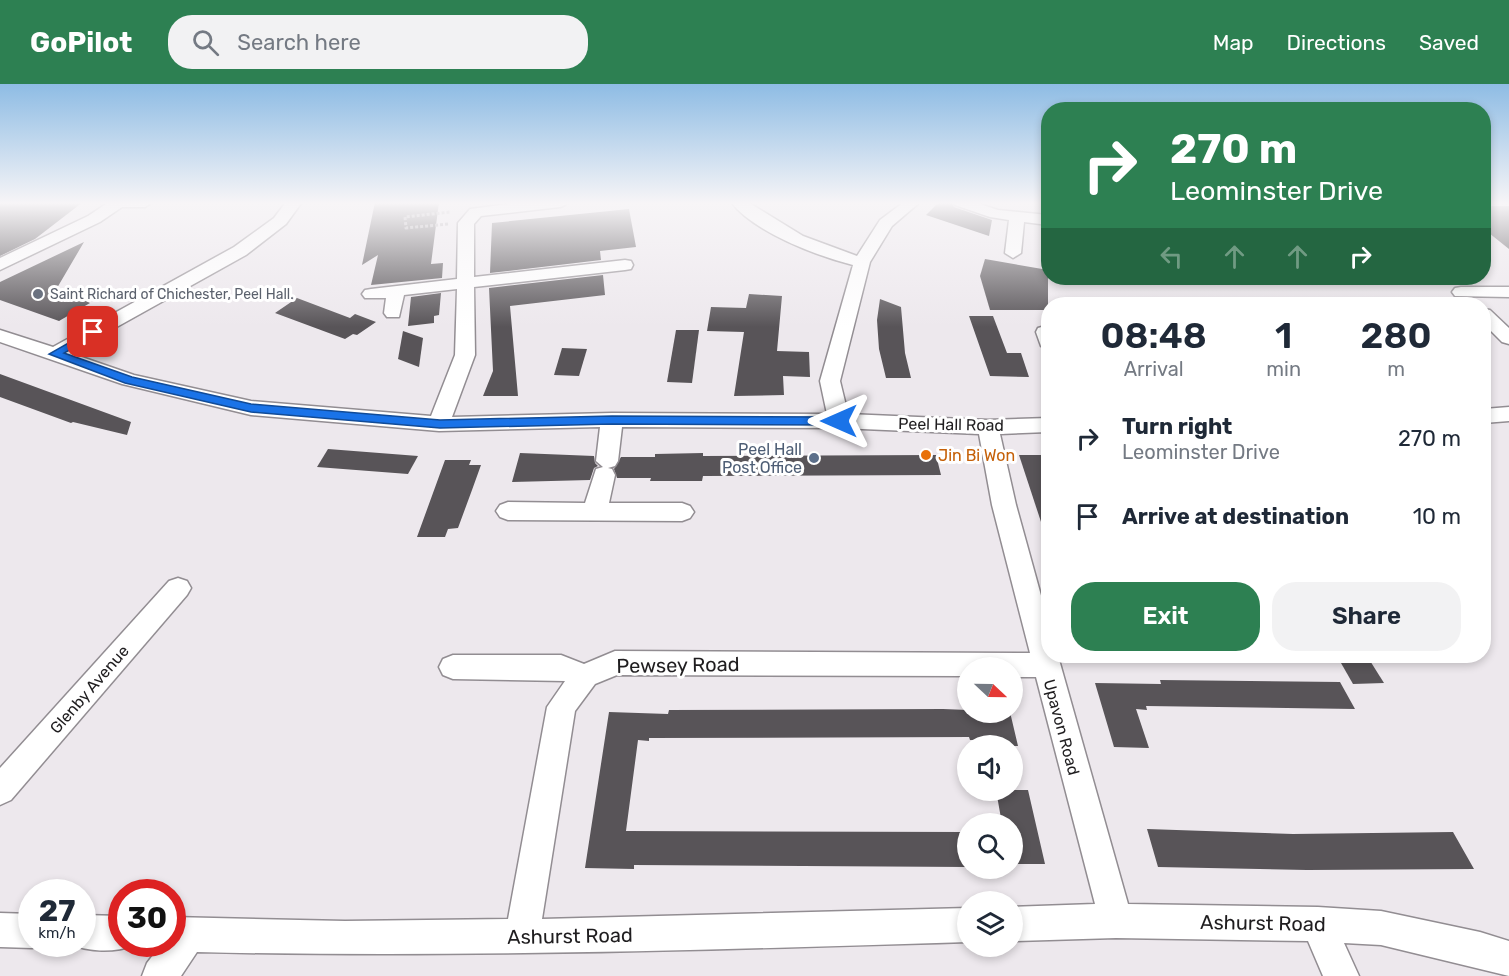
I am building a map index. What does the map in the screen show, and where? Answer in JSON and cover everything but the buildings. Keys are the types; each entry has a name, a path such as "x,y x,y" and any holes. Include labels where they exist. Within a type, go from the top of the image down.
{"street":[{"path":"0,264 43,244"},
{"path":"55,354 250,244"},
{"path":"440,424 465,355 464,283 468,244"},
{"path":"806,244 862,262"},
{"path":"839,421 830,381 862,262 873,244"},
{"path":"1013,253 1014,244"},
{"path":"371,294 625,265"},
{"path":"1453,285 1466,297"},
{"path":"393,313 396,291"},
{"path":"1474,297 1509,292"},
{"path":"1491,321 1509,338"},
{"name":"Peel Hall Road","path":"0,336 129,380 251,408 440,424 612,420 839,421 988,427 1041,425"},
{"path":"1491,415 1509,414"},
{"path":"595,511 606,468 612,420"},
{"name":"Upavon Road","path":"988,427 1004,505 1041,623"},
{"path":"508,512 682,512"},
{"name":"Glenby Avenue","path":"0,790 178,588"},
{"name":"Pewsey Road","path":"522,936 561,707 585,676 615,663 1045,665"},
{"name":"Upavon Road","path":"1045,665 1116,921"},
{"path":"453,667 561,667 585,676"},
{"name":"Ashurst Road","path":"1023,924 1116,921 1318,924 1381,928 1480,950 1509,959"},
{"path":"1318,924 1341,976"},
{"name":"Ashurst Road","path":"186,935 345,939 957,925"},
{"path":"0,930 18,931"},
{"path":"160,976 169,957"}],"place":[{"name":"Saint Richard of Chichester, Peel Hall.","path":"38,294"},
{"name":"Jin Bi Won","path":"926,455"},
{"name":"Peel Hall Post Office","path":"814,458"}],"route":[{"path":"93,332 55,354 129,380 251,408 440,424 612,420 839,421"}]}
